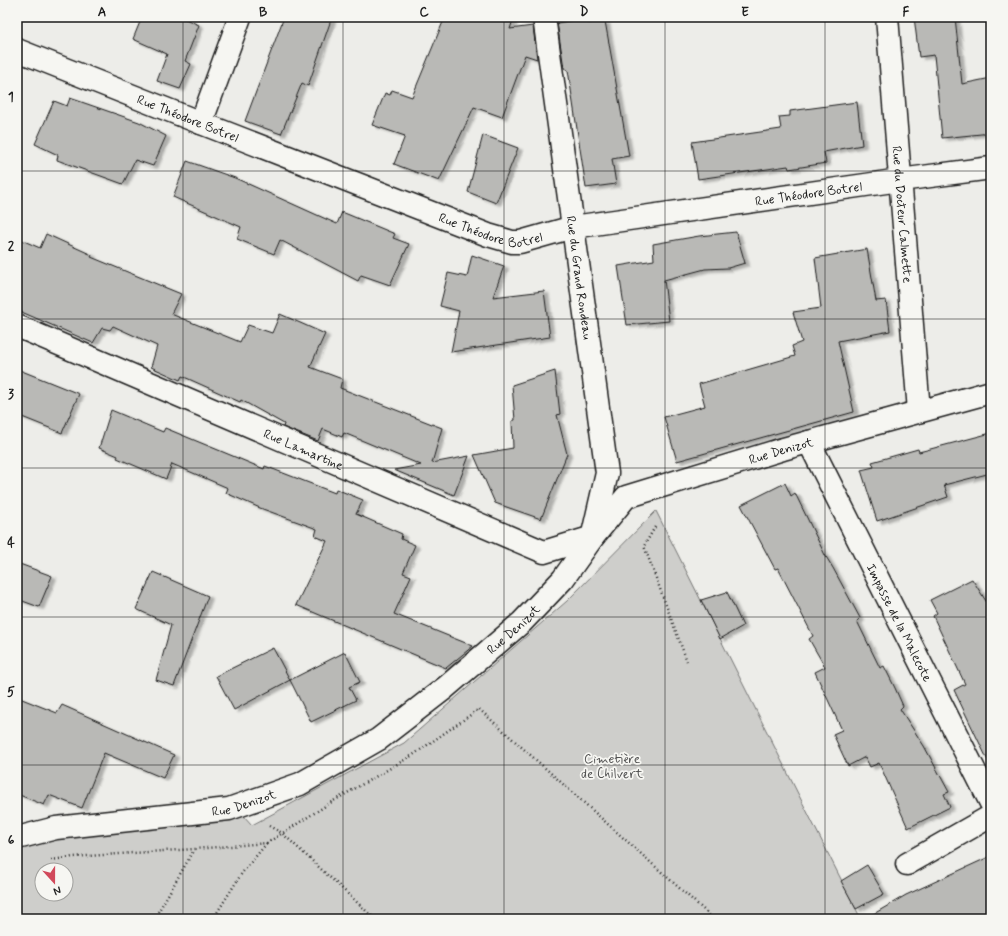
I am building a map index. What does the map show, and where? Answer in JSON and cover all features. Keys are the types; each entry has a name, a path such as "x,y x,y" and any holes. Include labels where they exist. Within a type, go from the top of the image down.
{"street":[{"path":"201,123 240,17"},
{"name":"Rue du Grand Rondeau","path":"544,17 607,473 593,537"},
{"name":"Rue du Docteur Calmette","path":"887,17 919,411"},
{"name":"Rue Théodore Botrel","path":"17,50 201,123 512,242 520,242 573,227 991,168"},
{"name":"Rue Lamartine","path":"17,326 544,552 593,537"},
{"name":"Rue Denizot","path":"17,838 56,828 229,809 300,784 372,743 445,688 522,622 564,579 593,537 626,497 809,442 991,392"},
{"name":"Impasse de la Malecote","path":"809,442 991,803"},
{"path":"907,864 991,816"}],"path":[{"path":"655,527 644,546 687,661"},
{"path":"213,919 242,873 267,843 413,755 479,710 714,919"},
{"path":"250,801 261,821 282,833 375,919"},
{"path":"45,861 73,857 267,843"},
{"path":"154,919 194,849"}],"green space":[{"name":"Cimetière de Chilvert","path":"656,511 861,919 17,919 17,849 60,839 243,815 252,825 404,743 567,601"}],"building":[{"path":"142,17 181,17 199,25 185,61 191,64 180,89 157,81 167,54 133,39"},
{"path":"284,17 332,17 308,86 302,83 281,134 245,121"},
{"path":"445,17 514,17 510,29 533,26 537,59 525,55 502,117 474,107 439,181 394,164 405,136 372,125 385,93 390,95 392,90 412,97"},
{"path":"914,17 955,17 962,84 991,78 991,133 942,138 934,55 919,57"},
{"path":"587,18 588,23 605,21 629,156 612,159 616,184 586,188 568,70 564,68 557,23"},
{"path":"70,98 139,122 166,136 153,166 135,160 123,184 57,160 58,155 35,144 54,101 67,106"},
{"path":"857,102 862,145 824,152 826,163 789,169 788,166 698,179 692,142 781,129 779,117 790,116 790,111"},
{"path":"483,135 518,148 496,203 468,192"},
{"path":"187,161 235,178 337,224 342,212 395,234 393,238 409,244 390,285 361,275 358,281 280,240 274,254 237,239 241,227 173,197"},
{"path":"736,232 745,263 728,268 705,269 664,280 669,321 627,325 618,266 654,260 653,244 699,236"},
{"path":"46,234 92,255 91,257 181,294 171,314 240,342 248,325 272,333 280,314 325,334 310,367 342,379 340,388 442,428 432,463 469,456 454,495 394,470 421,465 344,433 342,437 323,429 318,441 283,427 284,424 241,400 240,402 182,376 180,380 151,367 157,346 113,326 110,330 102,328 93,343 17,310 17,238 40,248"},
{"path":"867,249 876,301 886,300 890,331 838,341 854,412 677,461 664,417 705,406 699,384 795,356 792,346 802,342 793,312 821,308 815,258"},
{"path":"472,255 504,266 493,297 544,291 550,337 451,352 459,311 440,306 448,273 467,277"},
{"path":"17,369 79,394 62,433 17,415"},
{"path":"555,371 560,414 557,415 567,454 541,519 495,503 474,455 513,448 512,421 515,420 512,385"},
{"path":"111,410 163,432 165,428 264,469 265,466 335,493 336,489 363,500 356,514 402,534 401,539 415,545 403,573 411,576 394,614 473,646 446,668 296,605 327,541 315,536 317,529 260,508 226,493 228,488 172,464 166,479 117,458 118,456 99,448"},
{"path":"991,433 991,473 944,485 948,497 877,521 861,470 874,467 872,462 918,449 919,452"},
{"path":"785,483 791,496 795,493 825,555 860,618 857,621 880,668 884,666 903,706 900,709 924,746 949,792 944,794 950,807 908,828 879,763 870,767 865,757 848,766 833,734 842,730 815,672 825,667 809,639 813,636 778,568 775,569 741,505"},
{"path":"17,563 52,576 39,607 17,599"},
{"path":"153,572 208,596 174,686 156,680 171,625 136,609"},
{"path":"972,579 991,609 991,767 954,690 965,684 933,616 937,613 930,600"},
{"path":"727,592 743,626 720,639 701,600"},
{"path":"273,648 290,680 234,710 216,676"},
{"path":"345,652 360,682 349,687 356,700 311,722 290,680"},
{"path":"17,697 57,713 62,705 174,755 163,778 104,753 82,808 49,795 44,805 17,794"},
{"path":"991,856 991,919 865,919 906,895"},
{"path":"867,865 884,894 856,909 841,881"}]}
